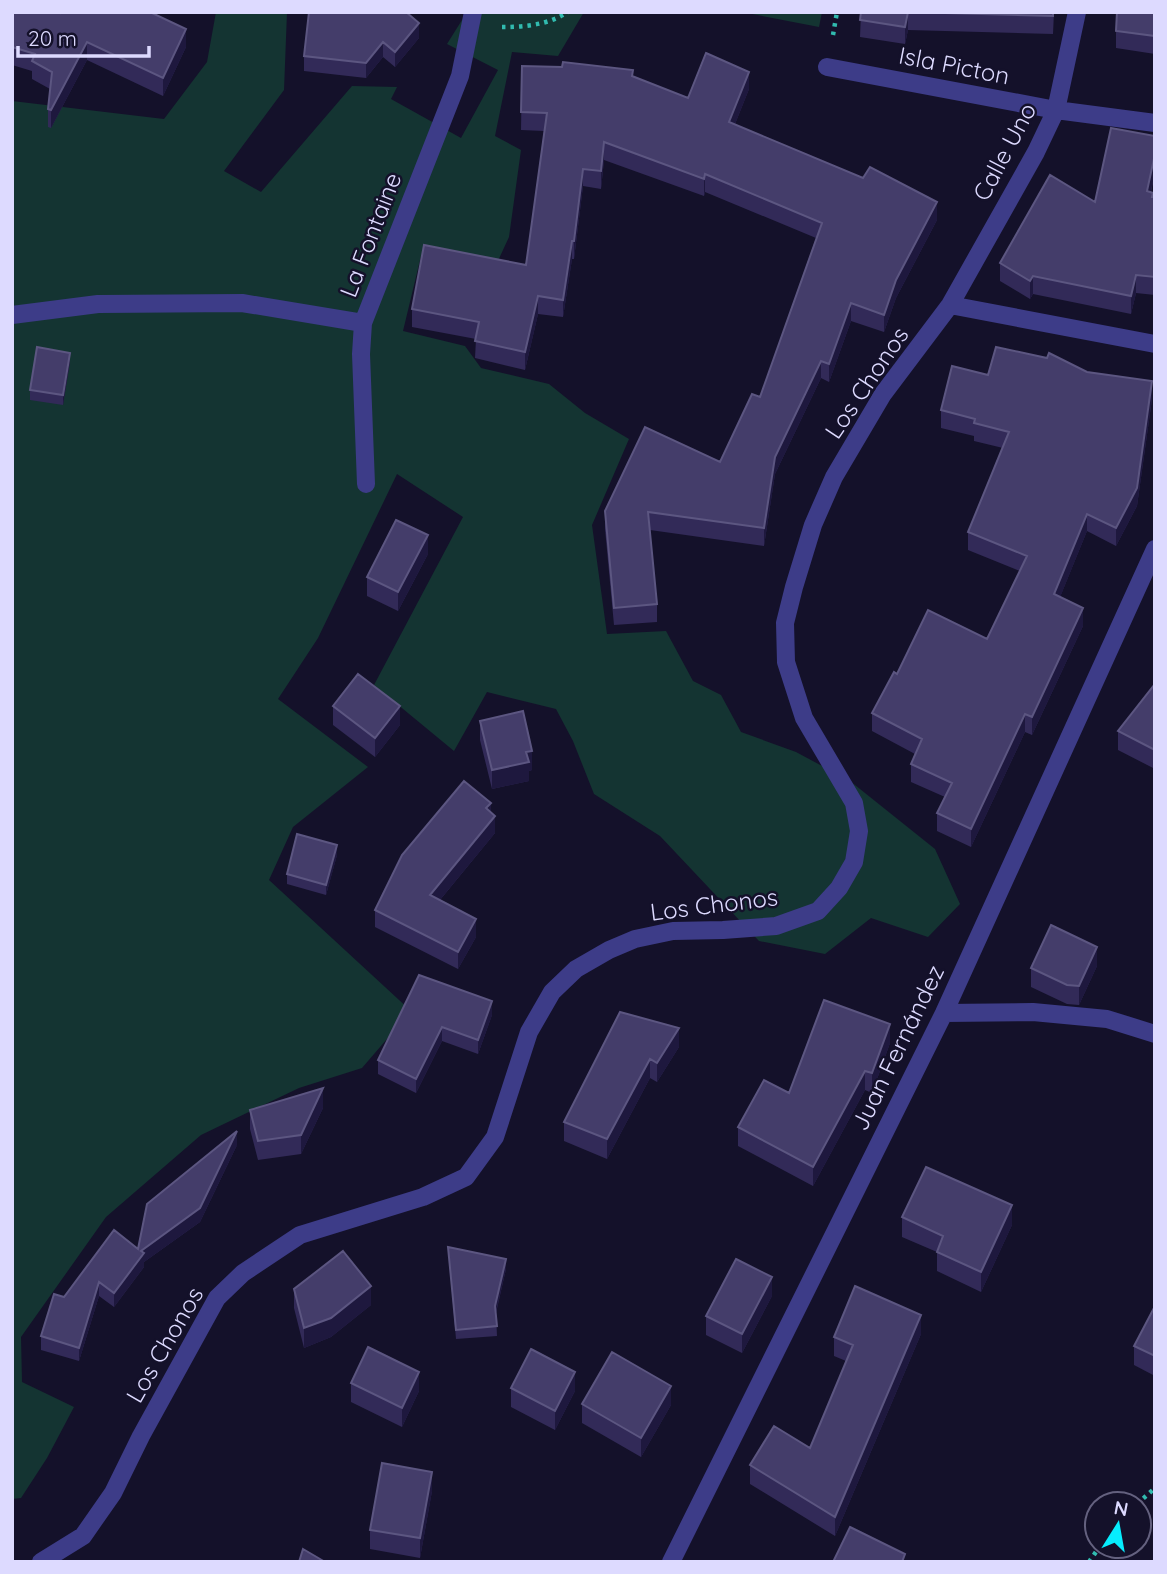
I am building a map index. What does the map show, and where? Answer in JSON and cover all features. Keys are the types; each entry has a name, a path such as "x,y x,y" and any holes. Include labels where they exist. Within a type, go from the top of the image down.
{"street":[{"name":"Calle Uno","path":"950,305 1036,152 1056,110 1077,12"},
{"name":"La Fontaine","path":"366,484 361,354 363,323 460,76 471,19"},
{"name":"Isla Picton","path":"827,67 1056,110 1155,123"},
{"path":"12,315 99,304 242,303 363,323"},
{"path":"950,305 1155,344"},
{"name":"Los Chonos","path":"41,1562 83,1536 113,1493 141,1436 217,1298 243,1273 300,1235 423,1197 466,1177 495,1137 529,1032 552,992 576,969 635,940 673,931 776,926 818,911 839,888 853,862 859,831 854,803 804,718 786,663 785,623 813,525 834,477 883,394 950,305"},
{"name":"Juan Fernández","path":"671,1562 944,1013 1155,549"},
{"path":"944,1013 1032,1012 1107,1019 1155,1034"}],"path":[{"path":"471,19 520,27 556,20 568,12"}],"green space":[{"path":"216,12 287,12 284,90 224,171 261,192 352,86 397,87 391,99 461,138 498,70 447,44 467,12 584,12 558,56 512,52 495,136 521,150 509,237 497,263 421,256 403,331 465,346 481,368 549,384 585,413 629,439 592,525 607,634 666,631 693,681 721,695 741,732 796,752 850,781 935,849 960,904 928,937 871,918 825,954 759,941 660,836 594,794 573,741 556,709 487,692 454,751 374,685 463,517 397,474 318,638 278,699 368,767 293,827 269,880 411,1011 362,1068 299,1088 201,1135 106,1217 21,1337 22,1382 74,1407 47,1458 21,1498 12,1499 12,101 164,119 207,62"},
{"path":"742,12 822,12 819,27"}],"building":[{"path":"12,12 150,12 186,29 163,78 87,42 51,110 48,109 52,72 32,61 35,54 12,47"},
{"path":"309,12 406,12 419,23 395,52 383,42 366,63 304,56"},
{"path":"861,12 908,12 905,27 860,20"},
{"path":"908,12 1053,12 1053,16"},
{"path":"1117,12 1155,12 1155,36 1116,31"},
{"path":"706,53 749,72 729,122 863,178 870,167 937,202 896,280 884,315 851,303 829,364 821,361 775,457 764,528 648,512 657,604 614,608 605,511 645,427 720,462 752,394 760,397 822,223 705,174 704,179 604,142 601,171 583,169 563,300 538,296 525,352 475,341 479,322 412,309 424,245 526,265 547,113 521,112 522,66 562,67 563,62 633,70 632,76 688,98"},
{"path":"1111,128 1155,136 1155,154 1147,191 1155,197 1155,277 1136,275 1131,296 1033,276 1030,281 1000,263 1050,175 1095,202"},
{"path":"37,347 70,353 63,395 30,390"},
{"path":"996,347 1047,358 1049,353 1087,372 1152,381 1137,488 1116,528 1087,514 1054,594 1083,608 1032,717 1025,714 971,829 937,813 952,783 911,764 922,739 872,713 894,672 897,674 928,610 987,639 1027,556 968,532 1009,432 974,423 975,419 941,410 952,366 988,375"},
{"path":"396,520 428,535 398,592 367,577"},
{"path":"358,674 400,706 375,738 333,706"},
{"path":"1155,684 1155,750 1118,731"},
{"path":"523,711 532,751 526,752 529,762 492,770 480,721"},
{"path":"464,781 491,803 486,808 495,816 430,895 476,919 458,952 375,910 402,855"},
{"path":"297,834 337,845 326,885 287,874"},
{"path":"1051,925 1097,947 1079,986 1067,985 1031,968"},
{"path":"419,975 492,1001 478,1040 442,1027 416,1079 378,1060"},
{"path":"824,1000 890,1024 872,1073 865,1071 813,1167 738,1127 764,1080 789,1093"},
{"path":"620,1012 679,1028 657,1063 650,1059 607,1139 564,1122"},
{"path":"323,1088 301,1135 258,1141 250,1110"},
{"path":"237,1131 200,1208 141,1251 144,1253 114,1293 99,1282 79,1348 41,1336 54,1294 64,1297 114,1230 138,1249 147,1204"},
{"path":"926,1167 1012,1205 981,1272 937,1252 943,1236 902,1217"},
{"path":"448,1247 506,1259 495,1306 497,1326 456,1330"},
{"path":"343,1251 371,1286 331,1318 304,1328 294,1289"},
{"path":"736,1259 772,1277 742,1334 706,1316"},
{"path":"855,1286 921,1315 835,1517 750,1465 774,1426 810,1448 853,1345 834,1337"},
{"path":"1155,1306 1155,1356 1134,1346"},
{"path":"368,1347 419,1372 402,1408 351,1383"},
{"path":"531,1349 575,1372 555,1411 511,1388"},
{"path":"612,1352 671,1386 641,1438 582,1404"},
{"path":"382,1463 432,1472 420,1538 370,1530"},
{"path":"850,1527 905,1554 902,1562 833,1562"},
{"path":"303,1549 325,1562 299,1562"}]}
